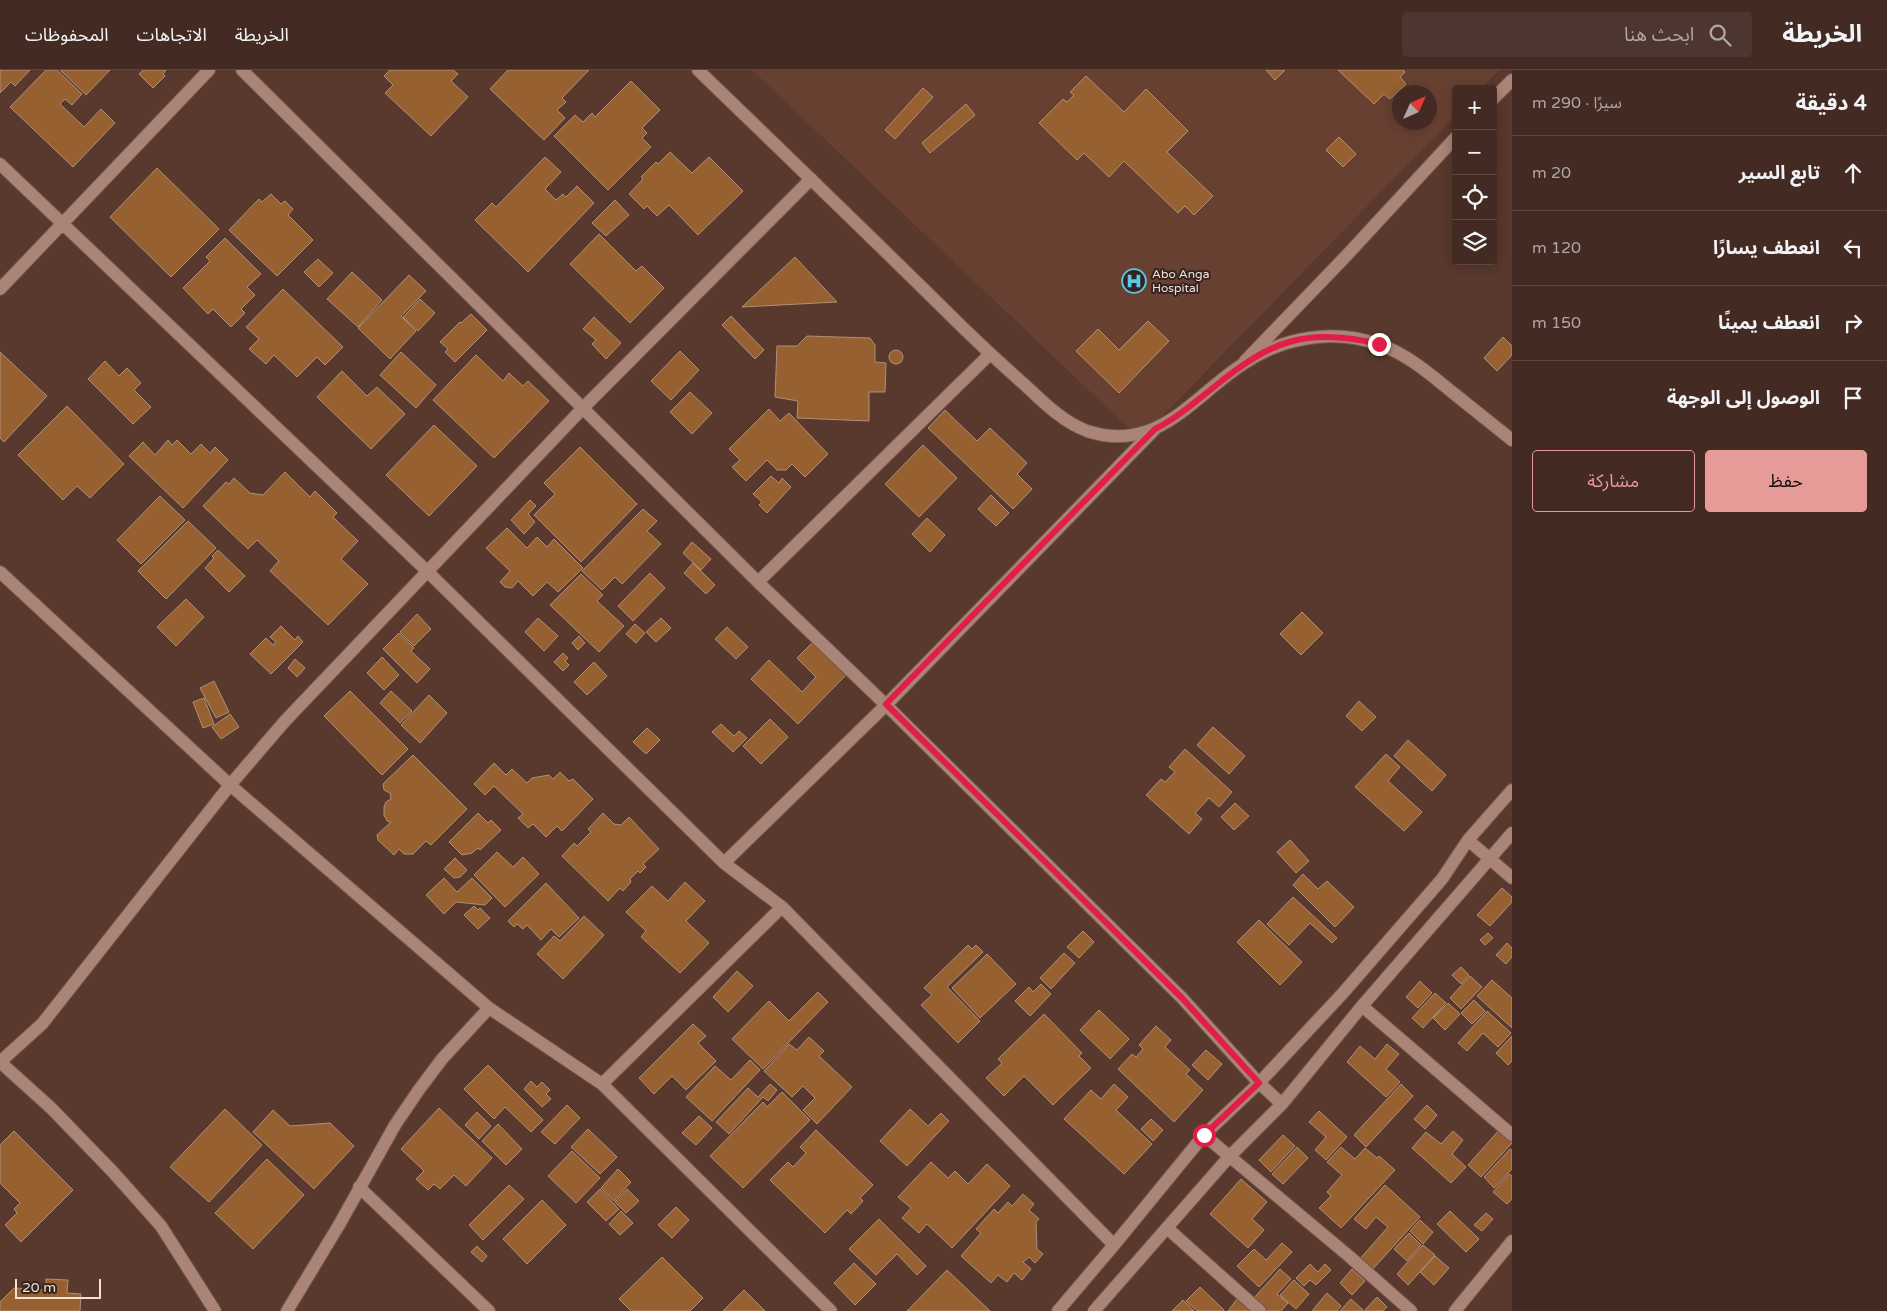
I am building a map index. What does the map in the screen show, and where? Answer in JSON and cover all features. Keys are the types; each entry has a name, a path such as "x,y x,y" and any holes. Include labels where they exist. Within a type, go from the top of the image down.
{"street":[{"path":"0,289 209,70"},
{"path":"242,70 758,582 886,704 1182,998 1259,1083 1282,1104"},
{"path":"698,70 990,354 1066,420 1087,430 1110,436 1132,435 1155,429 1176,417 1242,364 1347,255 1452,141"},
{"path":"1497,95 1512,80"},
{"path":"0,164 427,572 724,863 782,907 1114,1245"},
{"path":"215,1311 203,1289 161,1226 106,1165 50,1108 0,1062 42,1024 230,785 285,721 583,408 811,179"},
{"path":"1242,364 1267,350 1294,340 1322,336 1351,338 1379,344 1405,357 1429,373 1512,440"},
{"path":"758,582 990,354"},
{"path":"724,863 886,704 1155,429"},
{"path":"0,572 230,785 489,1008 602,1084 831,1311"},
{"path":"1058,1311 1204,1135 1259,1083 1343,993 1442,879 1468,840 1512,790"},
{"path":"1094,1311 1229,1157 1282,1104 1362,1006 1512,833"},
{"path":"1468,840 1512,878"},
{"path":"602,1084 782,907"},
{"path":"1362,1006 1512,1135"},
{"path":"287,1311 330,1240 395,1125 442,1058 489,1008"},
{"path":"1204,1135 1350,1257 1411,1311"},
{"path":"359,1187 489,1311"},
{"path":"1167,1228 1260,1311"},
{"path":"1455,1311 1512,1241"}],"shaded area":[{"name":"Abo Anga Hospital","path":"752,70 1499,70 1485,85 1452,85 1452,119 1140,439"}],"building":[{"path":"0,70 30,70 15,86 11,82 0,93"},
{"path":"46,70 57,70 82,94 72,105 65,99 60,104 84,127 101,109 115,123 73,167 10,107"},
{"path":"60,70 110,70 86,95"},
{"path":"143,70 166,70 163,74 165,76 153,88 139,74"},
{"path":"390,70 453,70 458,74 451,81 468,97 431,136 385,93 393,85 384,76"},
{"path":"508,70 589,70 562,98 566,102 557,110 565,118 544,140 490,89"},
{"path":"1266,70 1285,70 1275,80"},
{"path":"1338,70 1403,70 1405,72 1400,77 1406,84 1392,85 1392,97 1390,99 1384,94 1374,104"},
{"path":"1086,76 1124,112 1146,89 1188,131 1167,152 1213,196 1194,215 1185,206 1178,213 1124,161 1109,177 1084,153 1077,160 1039,123 1063,99 1067,102 1074,95 1070,92"},
{"path":"631,81 660,110 642,128 647,133 642,138 651,147 608,190 554,136 575,115 583,122 592,113 595,117"},
{"path":"923,88 933,97 895,139 885,130"},
{"path":"966,104 975,115 930,153 922,143"},
{"path":"1339,137 1356,154 1343,167 1326,150"},
{"path":"670,152 692,173 709,157 743,191 698,235 669,205 657,216 647,206 644,209 629,194 643,179 641,177 656,162 658,164"},
{"path":"545,157 561,172 545,189 556,200 563,194 566,197 577,186 594,203 528,272 475,220 492,203 496,207"},
{"path":"157,168 219,229 171,277 110,217"},
{"path":"271,194 281,204 285,201 293,209 288,215 313,240 277,276 229,230 259,199 262,202"},
{"path":"615,200 629,215 606,236 592,223"},
{"path":"599,234 636,271 642,266 664,288 630,323 570,264"},
{"path":"225,238 261,274 247,287 255,295 241,309 245,313 231,327 213,309 208,314 183,288 210,261 206,257"},
{"path":"795,257 837,302 742,307"},
{"path":"318,259 333,273 319,287 304,272"},
{"path":"352,272 382,300 358,327 327,299"},
{"path":"409,275 426,291 401,316 416,331 390,359 358,328"},
{"path":"283,289 343,347 325,365 317,357 297,377 274,355 266,364 249,349 259,339 246,327"},
{"path":"420,299 435,313 418,331 403,317"},
{"path":"471,314 487,330 455,362 445,352 448,349 440,342"},
{"path":"731,316 764,350 755,359 722,325"},
{"path":"594,317 621,343 606,359 592,344 596,340 583,329"},
{"path":"1148,321 1169,341 1119,393 1076,351 1098,329 1119,350"},
{"path":"807,336 870,338 875,345 875,362 886,363 885,392 869,392 869,421 797,418 798,401 775,397 777,346 797,346"},
{"path":"1503,337 1512,346 1512,355 1497,371 1484,358"},
{"path":"896,350 901,352 903,357 901,362 896,364 891,362 889,357 891,352"},
{"path":"680,351 699,370 671,400 651,381"},
{"path":"0,352 47,396 4,442 0,438"},
{"path":"401,352 436,385 416,408 380,375"},
{"path":"476,355 503,381 509,373 523,386 528,381 549,401 494,458 433,400"},
{"path":"105,361 119,376 127,368 141,383 134,390 151,407 133,424 88,379"},
{"path":"342,371 367,396 377,387 405,414 371,449 317,397"},
{"path":"690,392 712,413 692,434 670,412"},
{"path":"67,406 124,464 90,498 77,486 63,500 18,455"},
{"path":"769,409 780,421 789,413 828,454 805,477 792,464 786,470 777,470 767,460 746,481 732,467 740,460 729,449"},
{"path":"945,410 977,441 990,428 1027,463 1017,474 1032,489 1013,509 928,428"},
{"path":"434,425 477,466 429,516 386,475"},
{"path":"168,440 172,445 177,440 191,454 201,444 210,453 215,447 228,460 183,508 129,456 143,442 155,455"},
{"path":"923,445 957,478 919,517 885,484"},
{"path":"580,447 637,504 581,562 534,515 555,494 544,483"},
{"path":"285,472 310,497 315,491 337,513 333,517 358,541 341,559 368,584 328,625 270,571 279,561 257,540 248,549 203,506 226,482 229,484 234,478 250,493 263,495"},
{"path":"771,476 779,483 782,478 791,487 767,513 759,505 762,502 753,494"},
{"path":"991,495 1009,513 996,526 978,509"},
{"path":"160,496 185,520 141,564 117,540"},
{"path":"530,500 536,506 528,514 535,522 524,534 511,520"},
{"path":"643,509 657,521 647,531 661,544 622,584 615,577 602,590 582,571"},
{"path":"927,518 945,535 930,552 912,534"},
{"path":"188,521 216,548 166,599 138,571"},
{"path":"507,528 527,548 537,537 547,547 554,539 583,568 558,592 547,582 533,596 518,581 512,588 505,587 500,582 510,571 486,548"},
{"path":"692,542 711,559 701,570 683,553"},
{"path":"218,550 245,576 229,592 205,568"},
{"path":"693,563 715,585 706,594 684,573"},
{"path":"650,573 665,588 633,621 618,606"},
{"path":"581,574 603,595 597,601 624,626 599,652 550,605"},
{"path":"186,599 204,617 176,646 157,627"},
{"path":"1302,612 1323,633 1301,655 1280,634"},
{"path":"417,614 431,629 414,646 400,632"},
{"path":"538,618 558,636 544,651 525,632"},
{"path":"661,618 671,628 656,642 646,632"},
{"path":"635,624 645,633 636,643 626,634"},
{"path":"281,626 295,640 298,636 303,642 271,674 250,654 266,638 273,645 276,642 270,637"},
{"path":"727,627 748,647 736,659 715,639"},
{"path":"399,633 414,648 411,651 430,669 417,683 383,649"},
{"path":"579,636 585,643 578,650 572,643"},
{"path":"812,643 846,675 798,724 751,679 769,660 802,692 816,677 797,658"},
{"path":"563,653 568,658 565,661 569,665 563,671 554,662"},
{"path":"382,657 399,675 384,690 367,673"},
{"path":"295,659 305,668 297,677 288,668"},
{"path":"594,662 607,676 587,695 574,682"},
{"path":"214,681 229,712 216,718 200,688"},
{"path":"350,691 408,749 382,775 324,716"},
{"path":"391,691 412,711 400,723 380,703"},
{"path":"429,695 447,713 420,743 401,725"},
{"path":"204,698 214,724 203,728 193,702"},
{"path":"1359,701 1376,717 1362,731 1346,716"},
{"path":"230,714 239,727 221,739 212,727"},
{"path":"770,719 788,737 761,764 743,746"},
{"path":"721,724 734,736 739,731 747,738 733,752 712,732"},
{"path":"1213,727 1245,756 1229,774 1197,745"},
{"path":"647,728 660,740 646,754 633,742"},
{"path":"1408,740 1446,775 1432,791 1394,756"},
{"path":"1185,749 1232,792 1219,807 1209,798 1195,813 1202,819 1189,834 1146,795 1161,779 1165,782 1175,772 1169,767"},
{"path":"1386,754 1400,767 1388,781 1422,812 1404,831 1355,787"},
{"path":"413,755 467,809 431,845 426,841 413,854 404,854 399,849 394,855 378,840 377,835 391,822 387,821 384,815 386,802 391,799 390,793 384,790 383,784"},
{"path":"494,763 506,775 512,769 527,783 532,778 549,775 553,779 560,772 569,781 573,779 593,799 562,831 557,826 546,837 533,824 528,828 518,818 523,814 494,786 485,795 474,784"},
{"path":"1235,803 1249,816 1234,830 1221,817"},
{"path":"478,813 488,823 491,820 501,830 480,850 478,848 472,853 462,855 449,842"},
{"path":"603,813 614,824 621,825 629,817 659,849 643,864 646,867 640,873 638,871 630,879 631,882 623,891 620,888 608,901 562,856 574,843 577,846 591,832 588,829"},
{"path":"1290,840 1309,861 1296,873 1277,852"},
{"path":"497,852 513,867 523,857 539,874 505,907 474,875"},
{"path":"455,858 467,870 460,877 454,878 444,869"},
{"path":"1303,874 1318,889 1327,881 1354,907 1335,927 1293,885"},
{"path":"444,878 457,892 472,878 492,898 485,905 456,902 444,914 426,895"},
{"path":"685,882 705,901 686,921 709,943 680,973 641,937 646,931 626,912 652,886 668,901"},
{"path":"546,883 579,918 559,937 551,929 541,940 527,925 523,929 517,924 514,927 508,921"},
{"path":"1502,888 1512,897 1512,902 1490,926 1477,915"},
{"path":"1293,897 1337,938 1332,943 1310,923 1289,945 1267,924"},
{"path":"474,906 478,910 480,908 490,918 478,929 464,915"},
{"path":"584,916 604,935 563,979 537,954 554,936 560,941"},
{"path":"1259,920 1302,962 1280,985 1237,942"},
{"path":"1083,931 1094,942 1079,958 1067,947"},
{"path":"1488,933 1493,938 1485,945 1480,940"},
{"path":"1507,943 1512,948 1512,957 1506,964 1496,955"},
{"path":"968,945 972,949 976,945 983,952 947,987 980,1021 958,1043 921,1005 932,995 924,988"},
{"path":"1064,953 1075,963 1051,989 1040,978"},
{"path":"987,954 1016,984 980,1018 952,988"},
{"path":"1461,967 1469,975 1461,984 1452,975"},
{"path":"737,971 753,986 728,1012 713,997"},
{"path":"1470,976 1482,987 1461,1009 1450,998"},
{"path":"1492,980 1512,998 1512,1028 1477,996"},
{"path":"1420,981 1432,993 1418,1008 1406,997"},
{"path":"1041,984 1051,994 1030,1016 1015,1001 1029,987 1033,992"},
{"path":"818,992 828,1002 763,1069 732,1039 769,1001 789,1021"},
{"path":"1435,993 1446,1003 1423,1028 1412,1018"},
{"path":"1474,1000 1485,1011 1472,1024 1461,1013"},
{"path":"1448,1003 1460,1014 1445,1030 1433,1018"},
{"path":"1099,1010 1129,1039 1110,1059 1080,1030"},
{"path":"1487,1011 1511,1033 1498,1047 1483,1033 1467,1051 1458,1043"},
{"path":"1044,1014 1082,1053 1079,1056 1091,1068 1053,1105 1024,1076 1004,1096 986,1078 1002,1063 998,1059"},
{"path":"693,1024 706,1036 698,1043 716,1061 686,1090 672,1076 654,1094 639,1078"},
{"path":"1156,1026 1171,1040 1165,1047 1190,1070 1186,1074 1203,1090 1174,1122 1118,1069 1132,1054 1136,1057 1143,1049 1139,1045"},
{"path":"1512,1036 1512,1061 1508,1065 1496,1053"},
{"path":"809,1037 824,1051 819,1056 852,1087 817,1124 803,1110 815,1098 803,1086 792,1097 764,1071 789,1044 797,1050"},
{"path":"1387,1044 1399,1054 1386,1069 1400,1082 1386,1097 1347,1062 1360,1046 1375,1059"},
{"path":"1206,1050 1222,1064 1208,1080 1192,1065"},
{"path":"750,1060 760,1070 712,1121 686,1097 715,1066 731,1080"},
{"path":"488,1065 543,1120 531,1132 505,1107 494,1119 464,1089"},
{"path":"531,1081 537,1087 542,1082 550,1090 546,1094 551,1099 542,1107 524,1089"},
{"path":"770,1084 777,1090 768,1101 763,1097 729,1134 716,1122 748,1088 758,1097"},
{"path":"1114,1084 1128,1097 1116,1110 1152,1144 1124,1174 1064,1119 1091,1090 1101,1099"},
{"path":"1401,1084 1413,1096 1366,1147 1354,1135"},
{"path":"782,1092 810,1120 743,1188 710,1156 763,1102 767,1107"},
{"path":"567,1105 580,1118 555,1144 541,1132"},
{"path":"1427,1105 1437,1115 1425,1129 1414,1119"},
{"path":"439,1108 492,1158 466,1186 454,1175 440,1189 434,1184 428,1190 416,1179 424,1171 401,1149"},
{"path":"225,1109 262,1145 209,1202 170,1167"},
{"path":"910,1109 928,1126 941,1113 949,1121 907,1166 880,1141"},
{"path":"273,1110 290,1126 330,1123 354,1146 314,1189 253,1132"},
{"path":"1319,1111 1347,1137 1326,1160 1315,1150 1326,1137 1309,1122"},
{"path":"477,1112 491,1126 479,1139 465,1125"},
{"path":"699,1116 712,1128 696,1145 682,1133"},
{"path":"1151,1119 1163,1130 1153,1141 1141,1129"},
{"path":"498,1124 522,1149 506,1165 482,1141"},
{"path":"1501,1128 1512,1138 1512,1143 1481,1177 1468,1165"},
{"path":"588,1129 617,1157 600,1174 571,1147"},
{"path":"816,1130 873,1185 860,1198 863,1201 851,1214 847,1210 825,1233 770,1180 788,1162 793,1167 806,1153 800,1147"},
{"path":"14,1131 73,1190 21,1242 5,1225 17,1213 14,1209 20,1203 0,1183 0,1145"},
{"path":"1453,1131 1463,1140 1452,1154 1466,1167 1451,1183 1412,1148 1426,1132 1441,1144"},
{"path":"1283,1135 1295,1146 1271,1172 1259,1160"},
{"path":"1297,1147 1308,1158 1283,1184 1272,1174"},
{"path":"1341,1147 1355,1159 1365,1148 1377,1158 1379,1156 1395,1170 1341,1228 1319,1208 1331,1196 1327,1192 1342,1175 1327,1162"},
{"path":"1510,1149 1512,1150 1512,1169 1494,1188 1484,1177"},
{"path":"572,1151 600,1178 576,1203 548,1176"},
{"path":"267,1159 304,1195 253,1249 215,1213"},
{"path":"931,1162 948,1178 955,1171 968,1184 987,1164 1010,1186 952,1248 927,1224 919,1233 902,1218 911,1208 898,1197"},
{"path":"618,1169 631,1182 614,1201 601,1188"},
{"path":"1509,1174 1512,1176 1512,1199 1507,1204 1493,1192"},
{"path":"1241,1179 1267,1202 1252,1219 1264,1230 1248,1248 1210,1214"},
{"path":"509,1185 524,1199 483,1240 469,1225"},
{"path":"1385,1185 1420,1217 1371,1271 1359,1260 1388,1227 1376,1217 1366,1229 1354,1219"},
{"path":"600,1189 619,1209 606,1221 587,1202"},
{"path":"627,1189 639,1201 626,1213 615,1202"},
{"path":"1023,1194 1034,1204 1029,1210 1039,1219 1036,1222 1037,1249 1043,1254 1035,1263 1029,1257 1023,1262 1031,1269 1022,1280 1014,1273 1007,1282 998,1275 991,1283 961,1256 981,1233 976,1229 994,1209 998,1213 1008,1202 1012,1206"},
{"path":"542,1200 566,1225 527,1264 503,1239"},
{"path":"676,1207 689,1220 672,1238 658,1225"},
{"path":"621,1211 633,1223 620,1235 609,1224"},
{"path":"1450,1211 1479,1239 1466,1252 1437,1224"},
{"path":"1486,1213 1493,1219 1482,1231 1474,1225"},
{"path":"879,1219 926,1266 917,1275 897,1254 876,1275 849,1249"},
{"path":"1420,1220 1433,1232 1423,1244 1410,1231"},
{"path":"1409,1233 1421,1245 1407,1261 1394,1249"},
{"path":"1282,1243 1292,1252 1259,1287 1237,1266 1254,1249 1266,1260"},
{"path":"1423,1245 1435,1255 1408,1285 1397,1274"},
{"path":"477,1246 487,1256 482,1262 471,1252"},
{"path":"1435,1256 1449,1268 1434,1285 1420,1272"},
{"path":"662,1257 703,1298 690,1311 631,1311 619,1299"},
{"path":"854,1263 876,1284 855,1305 834,1283"},
{"path":"1310,1264 1318,1272 1325,1264 1331,1270 1316,1285 1310,1280 1304,1286 1296,1278"},
{"path":"1280,1269 1291,1279 1277,1294 1288,1303 1281,1311 1266,1311 1253,1299"},
{"path":"1352,1269 1365,1281 1352,1295 1340,1283"},
{"path":"947,1270 990,1311 907,1311"},
{"path":"46,1279 68,1280 67,1293 81,1294 80,1311 0,1311 0,1302 14,1288 46,1290"},
{"path":"1294,1280 1309,1294 1296,1309 1280,1295"},
{"path":"1200,1287 1224,1311 1197,1311 1186,1301"},
{"path":"744,1290 765,1311 723,1311"},
{"path":"1327,1293 1341,1306 1337,1311 1312,1311"},
{"path":"1377,1297 1387,1307 1383,1311 1364,1311"},
{"path":"1237,1299 1250,1310 1228,1311"},
{"path":"1351,1299 1363,1310 1340,1311"},
{"path":"1183,1300 1194,1311 1172,1311"}],"place":[{"name":"Abo Anga Hospital","path":"1134,281"}],"route":[{"path":"1204,1135 1259,1083 1182,998 886,704 1155,429 1176,417 1242,364 1267,350 1294,340 1322,336 1351,338 1379,344"}]}
